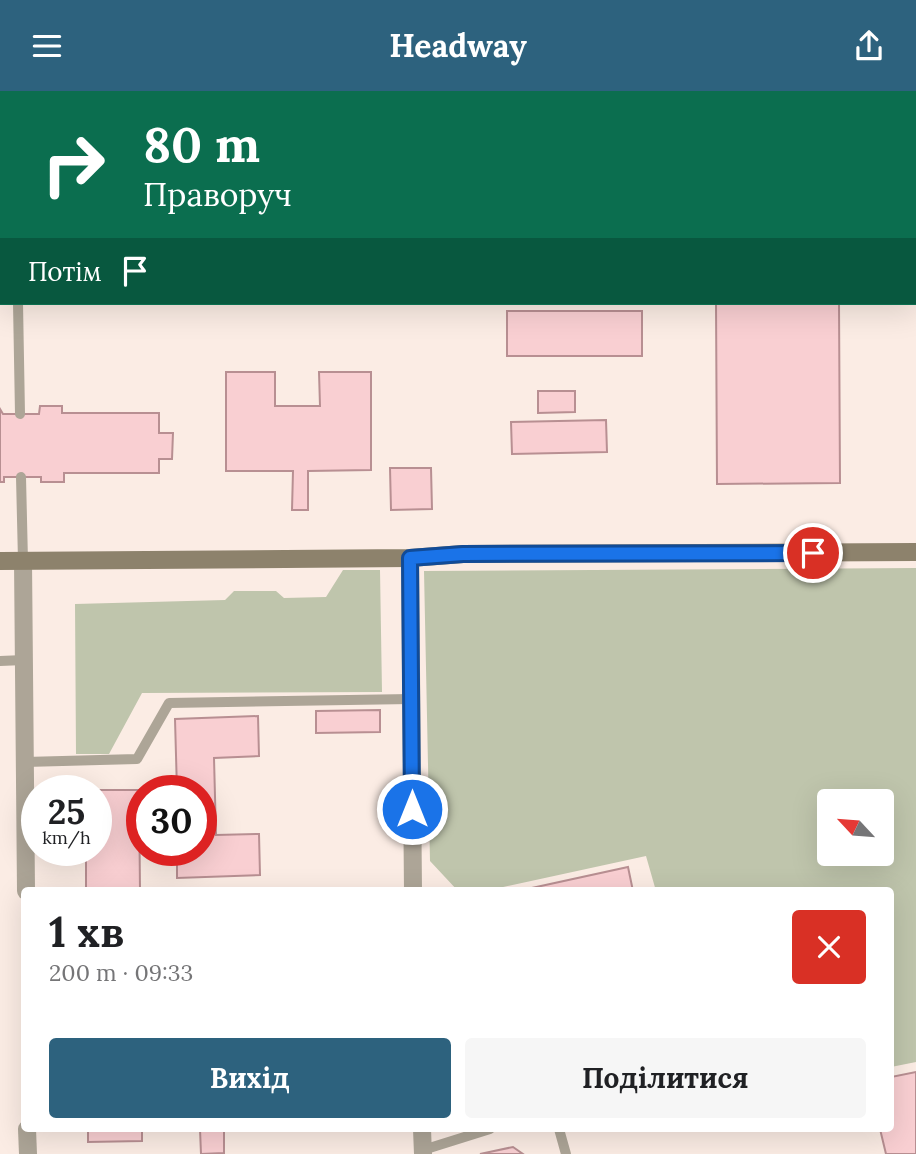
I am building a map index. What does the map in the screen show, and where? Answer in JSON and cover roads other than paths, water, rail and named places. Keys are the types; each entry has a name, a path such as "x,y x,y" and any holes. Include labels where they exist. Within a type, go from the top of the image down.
{"street":[{"path":"0,561 410,558 477,554 916,552"},
{"path":"410,558 413,887"},
{"path":"23,561 26,887"},
{"path":"27,1132 28,1154"},
{"path":"422,1132 423,1152"}],"lane":[{"path":"18,305 20,414"},
{"path":"21,477 23,561"},
{"path":"0,660 23,660"},
{"path":"24,762 137,759 169,703 411,699"},
{"path":"423,1152 481,1132"},
{"path":"560,1132 566,1154"}]}
